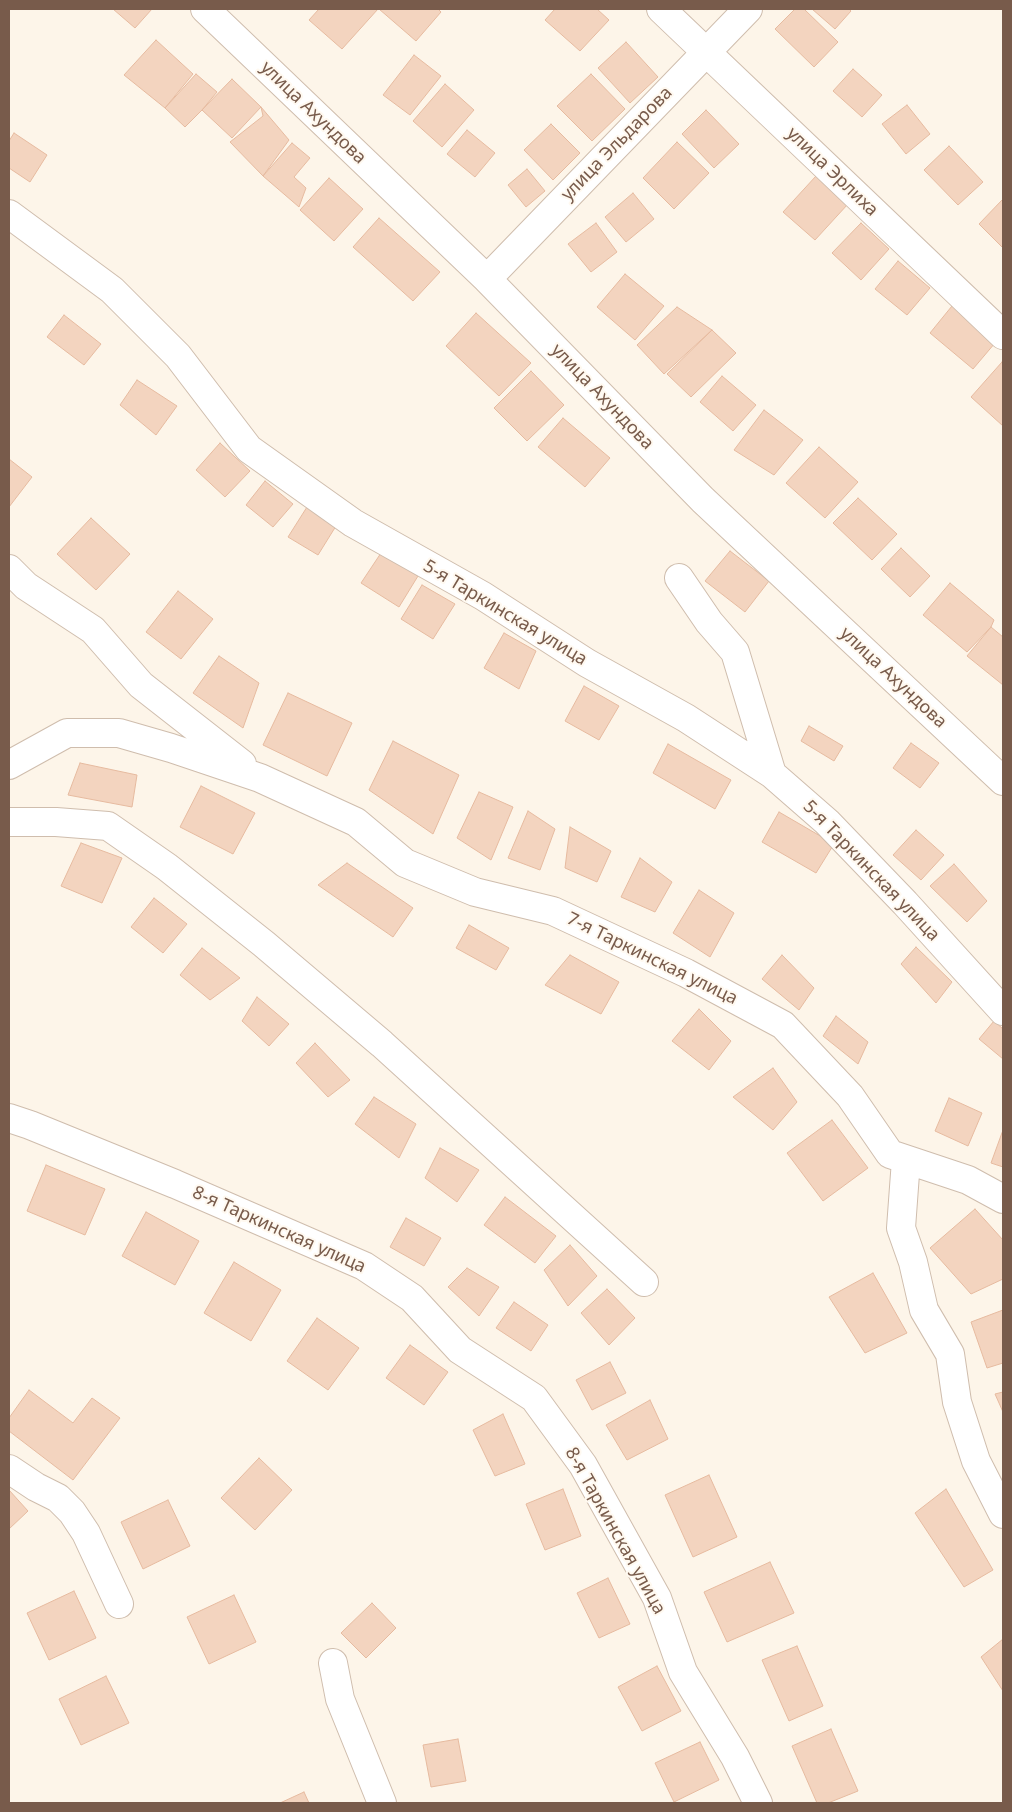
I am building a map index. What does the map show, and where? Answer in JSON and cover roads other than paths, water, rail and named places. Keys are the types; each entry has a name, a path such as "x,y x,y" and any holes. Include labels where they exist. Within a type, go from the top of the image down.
{"street":[{"name":"улица Ахундова","path":"205,9 487,279 703,500 1003,781"},
{"name":"улица Эрлиха","path":"661,9 1003,335"},
{"name":"улица Эльдарова","path":"487,279 748,9"},
{"name":"5-я Таркинская улица","path":"9,214 112,290 178,356 249,449 353,522 482,596 586,663 686,718 772,774 828,822 1003,1011"},
{"name":"7-я Таркинская улица","path":"9,569 26,586 93,630 141,685 260,778"},
{"path":"679,578 709,622 735,652 772,774"},
{"name":"7-я Таркинская улица","path":"9,765 67,733 119,733 171,748 260,778 356,822 405,863 475,892 553,911 686,973 783,1025 850,1096 890,1154 968,1180 1003,1199"},
{"path":"9,822 56,822 108,826 167,866 264,944 382,1044 644,1282"},
{"name":"8-я Таркинская улица","path":"9,1118 166,1180 364,1266 412,1298 460,1350 534,1398 583,1465 641,1569 657,1598 683,1672 735,1757 758,1803"},
{"path":"906,1160 901,1228 913,1262 924,1310 950,1354 957,1402 976,1461 1003,1514"},
{"path":"9,1469 36,1487 58,1498 72,1512 90,1541 118,1604"},
{"path":"333,1663 340,1699 382,1803"}]}
